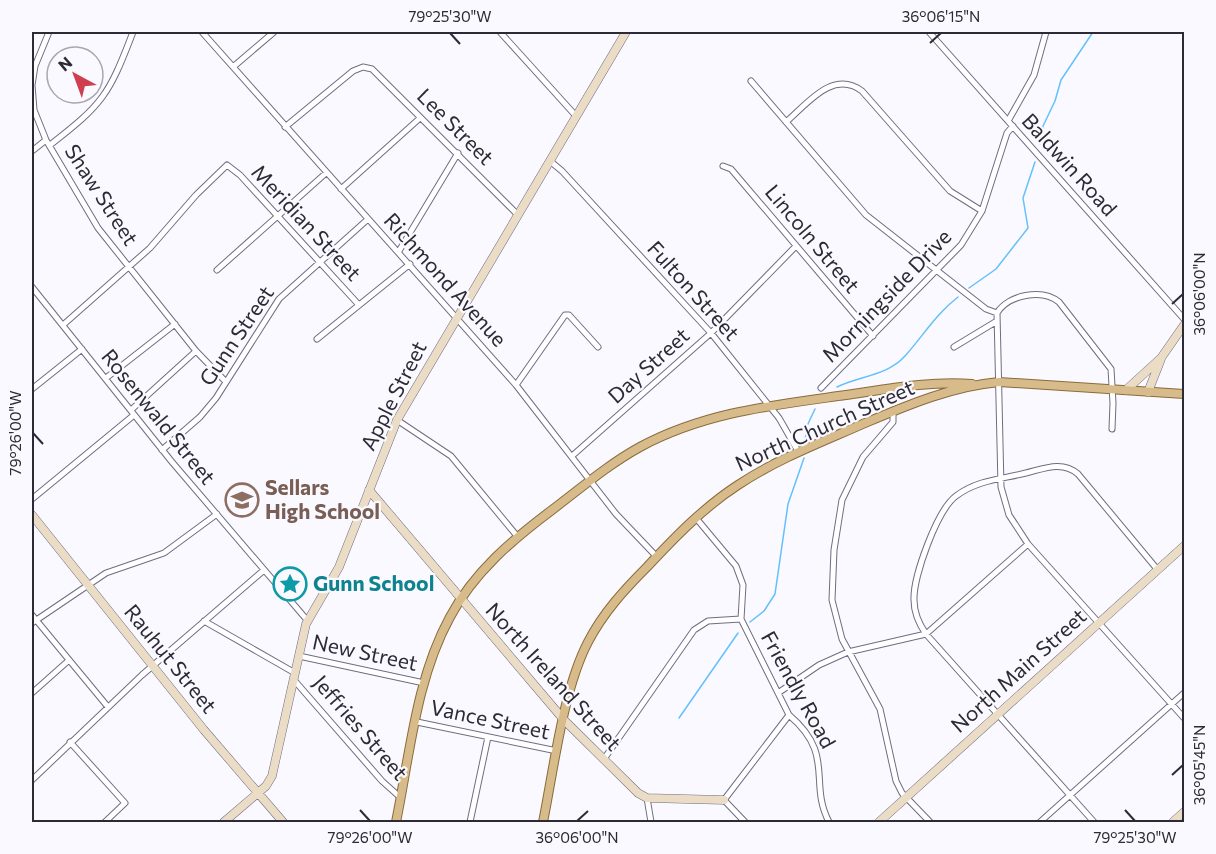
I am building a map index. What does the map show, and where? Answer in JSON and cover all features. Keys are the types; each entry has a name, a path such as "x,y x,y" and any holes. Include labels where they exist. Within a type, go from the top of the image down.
{"main road":[{"path":"396,822 424,683 438,643 460,600 487,565 517,536 591,480 631,452 673,431 722,415 769,406 940,382 978,384"},
{"name":"North Church Street","path":"543,822 573,680 593,633 612,604 656,556 696,518 737,485 799,453 893,411 978,384 999,382 1185,394"}],"street":[{"name":"Shaw Street","path":"50,32 35,66 32,85 34,110 48,143 89,215 196,351 226,382"},
{"path":"32,151 48,143 92,112 106,95 133,32"},
{"name":"Richmond Avenue","path":"202,32 516,385 616,514 656,556"},
{"path":"233,68 274,32"},
{"path":"500,32 576,116"},
{"name":"Apple Street","path":"224,822 258,793 272,776 308,620 339,567 397,420 626,32"},
{"name":"Baldwin Road","path":"929,32 1185,319"},
{"path":"1008,121 1034,75 1046,32"},
{"name":"Lee Street","path":"285,127 350,73 366,67 380,74 420,118 458,153 517,214"},
{"path":"750,81 866,215 986,309 997,313"},
{"path":"786,122 828,86 840,83 852,85 862,92 950,190 982,212"},
{"path":"341,189 420,118"},
{"name":"Morningside Drive","path":"821,388 961,245 982,212 1005,137 1013,126"},
{"path":"399,251 458,153"},
{"name":"Fulton Street","path":"550,161 562,171 711,333 785,427 799,453"},
{"name":"Meridian Street","path":"129,267 227,165 279,217 359,304"},
{"name":"Lincoln Street","path":"723,166 731,169 873,336"},
{"path":"218,270 326,173"},
{"name":"Gunn Street","path":"162,450 205,412 279,299 368,219"},
{"name":"Day Street","path":"572,456 711,333 796,246"},
{"path":"317,339 410,264"},
{"path":"63,325 129,267"},
{"name":"Rosenwald Street","path":"33,291 63,325 162,450 308,620"},
{"path":"1112,429 1113,390 1110,369 1093,344 1054,298 1017,297 1004,304 997,313 997,321 1001,478 1009,515 1028,544 1185,718"},
{"path":"516,385 563,315 569,315 598,347"},
{"path":"954,347 972,334 997,321"},
{"path":"106,378 175,324"},
{"path":"1126,390 1161,358 1185,325"},
{"path":"32,389 82,349"},
{"path":"32,499 133,412 196,351"},
{"path":"1148,392 1161,358"},
{"path":"893,411 891,424 852,475 839,510 833,561 832,600 837,625 848,652 880,709 896,781 930,822"},
{"path":"397,420 451,456 517,536"},
{"path":"1094,822 926,634 916,614 914,594 935,522 950,501 965,490 1001,478 1057,466 1071,468 1157,569"},
{"name":"North Ireland Street","path":"369,490 564,720 638,793 646,798"},
{"path":"108,707 33,619 106,573 157,557 217,514"},
{"name":"Rauhut Street","path":"32,516 283,822"},
{"name":"Friendly Road","path":"696,518 736,566 743,585 741,619 789,715 802,726 816,750 824,809 829,822"},
{"path":"778,693 803,675 848,652 926,634 1028,544"},
{"name":"North Main Street","path":"879,822 1185,546"},
{"path":"32,780 153,666 264,570"},
{"path":"604,759 694,630 708,621 741,619"},
{"name":"Jeffries Street","path":"204,621 295,676 382,781 401,798"},
{"name":"New Street","path":"299,656 424,683"},
{"path":"32,693 68,661"},
{"path":"1040,822 1185,693"},
{"path":"724,800 789,715"},
{"name":"Vance Street","path":"417,722 557,751"},
{"path":"470,822 488,736"},
{"path":"70,742 86,757 125,803 105,822"},
{"path":"651,822 646,798 724,800 745,822"},
{"path":"1173,822 1185,813"}],"waterway":[{"path":"1040,144 1043,126 1055,101 1061,80 1093,32"},
{"path":"969,288 996,269 1028,228 1023,198 1035,162"},
{"path":"837,387 881,372 898,363 930,325 958,297"},
{"path":"805,441 807,426 815,409"},
{"path":"750,622 764,611 775,594 788,504 804,458"},
{"path":"679,718 738,633"}],"place":[{"name":"Sellars High School","path":"242,500"},
{"name":"Gunn School","path":"290,584"}]}
